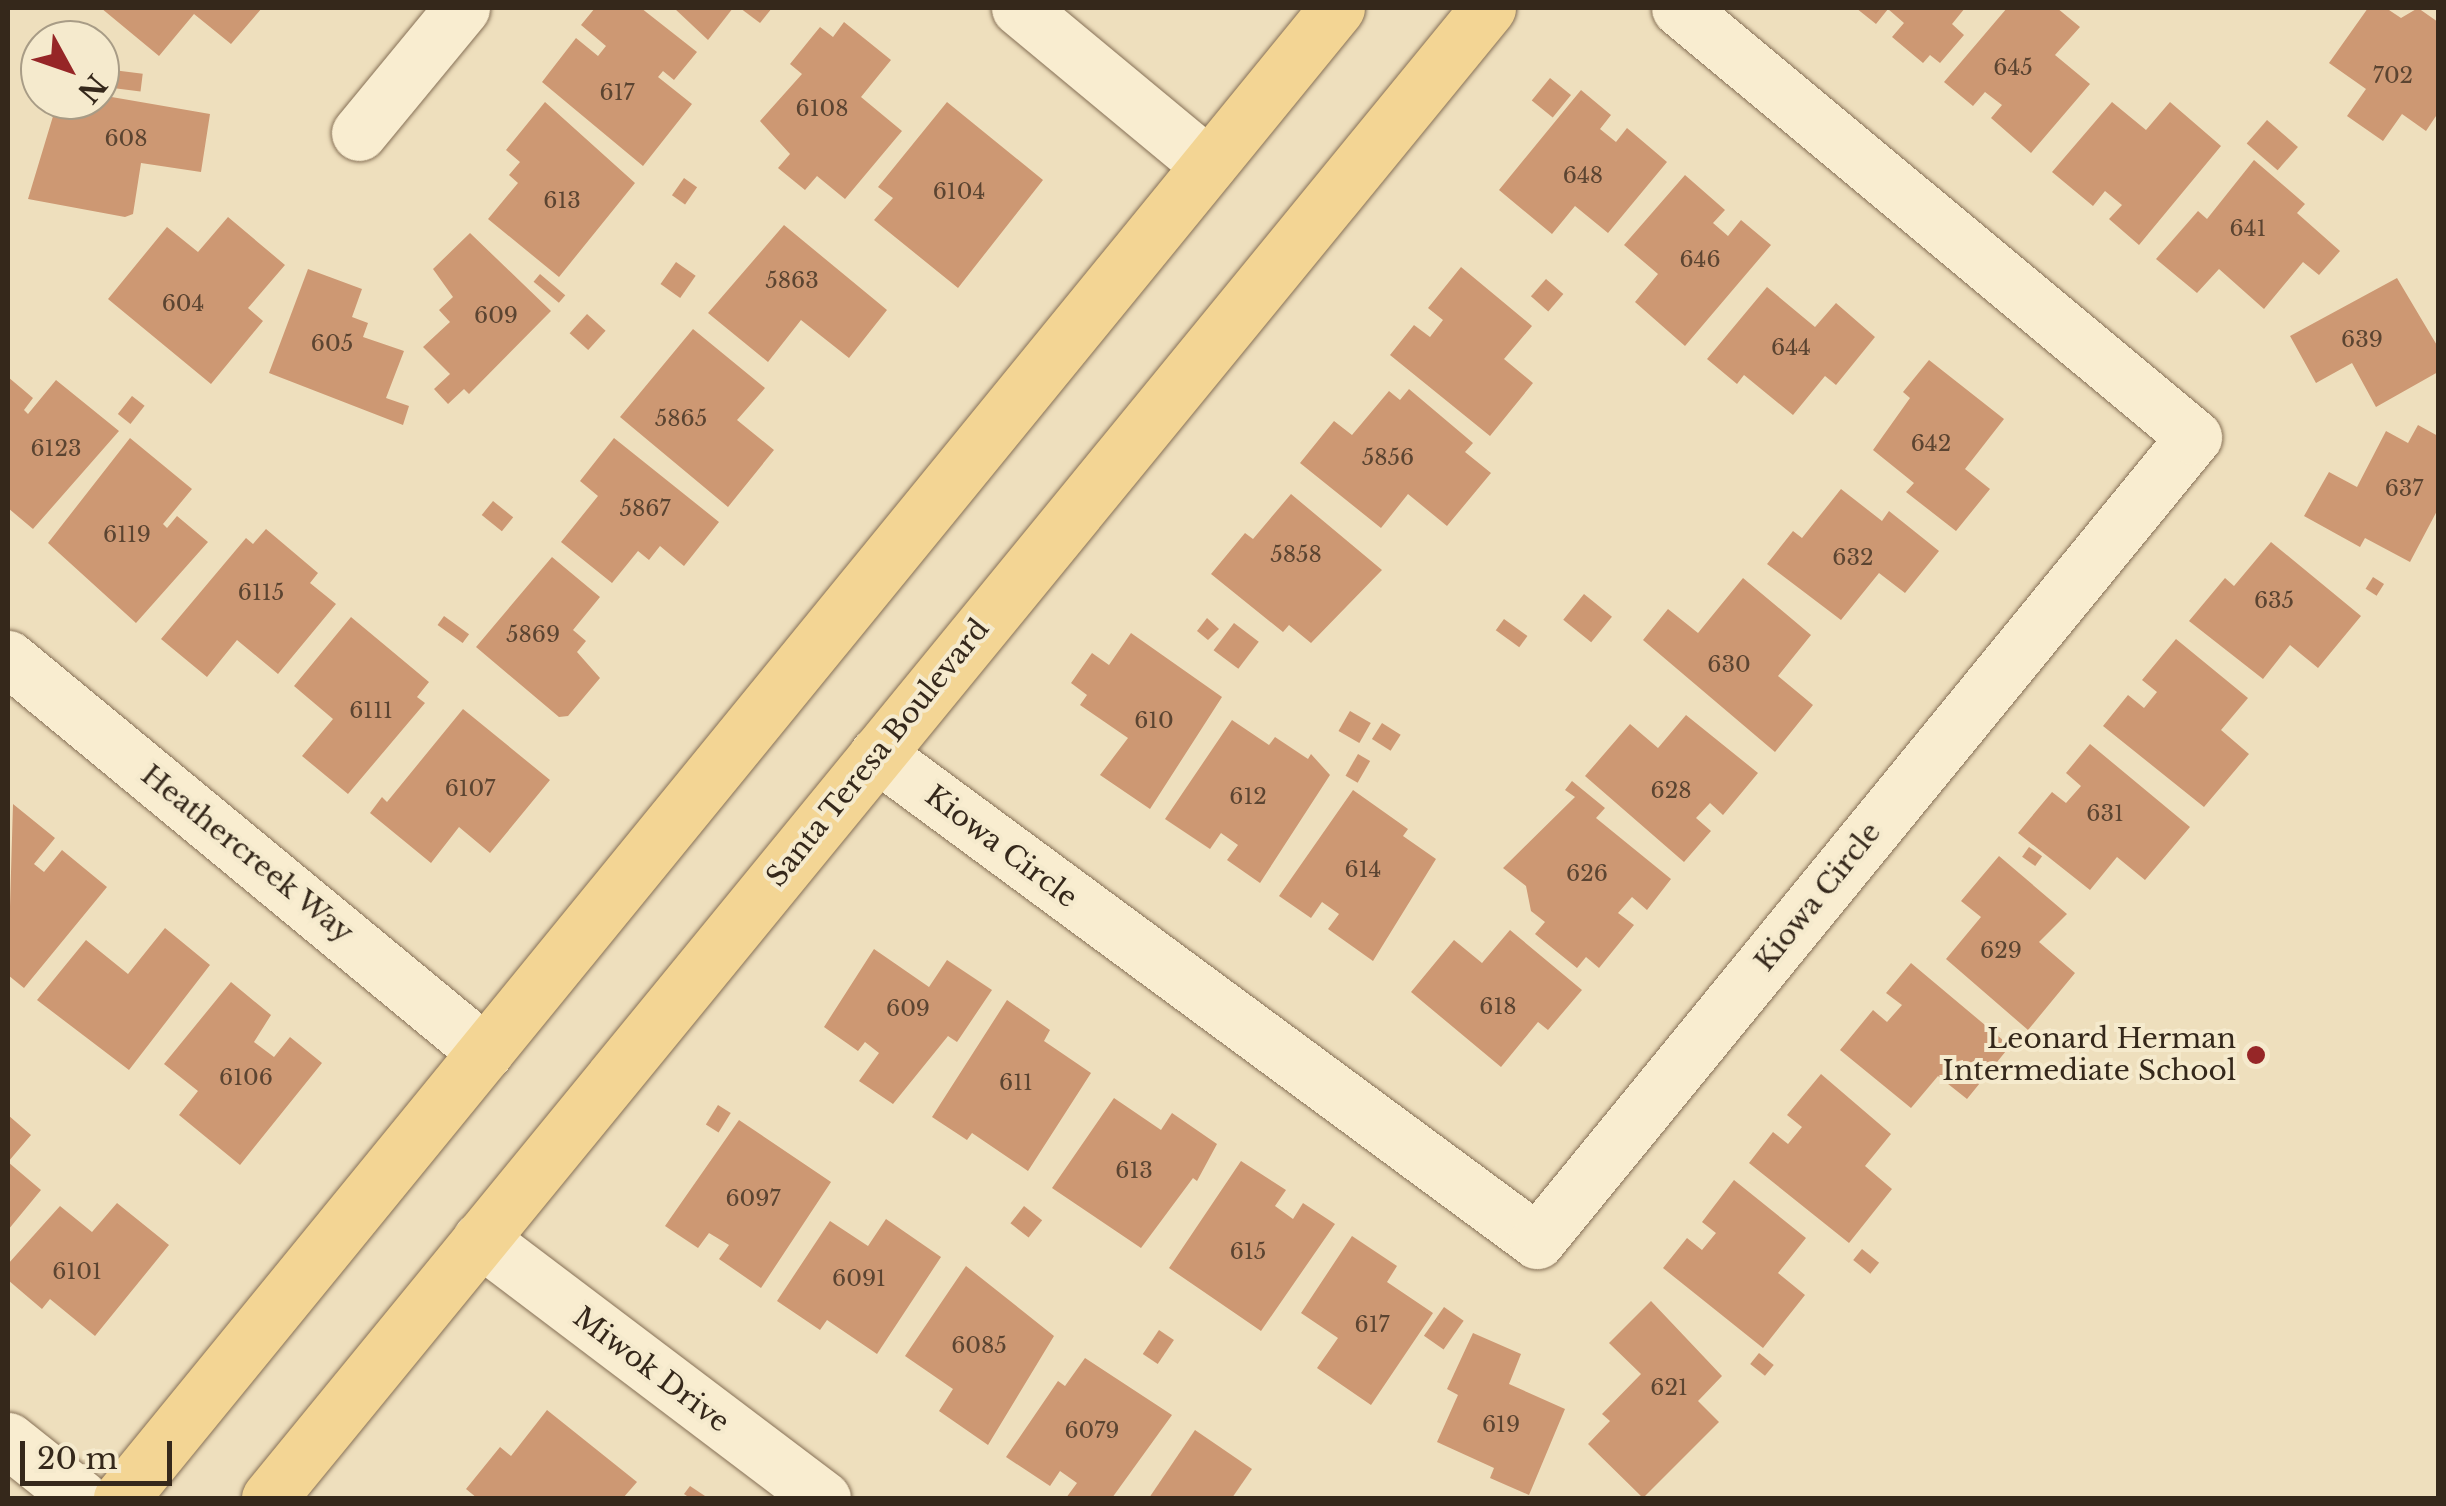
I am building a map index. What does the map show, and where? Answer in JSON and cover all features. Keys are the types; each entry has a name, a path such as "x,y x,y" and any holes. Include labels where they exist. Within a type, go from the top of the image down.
{"main road":[{"path":"121,1498 1337,8"},
{"name":"Santa Teresa Boulevard","path":"269,1498 1488,8"}],"street":[{"path":"360,133 462,8"},
{"path":"1019,8 1208,165"},
{"name":"Kiowa Circle","path":"877,754 1536,1241 2194,437 1679,8"},
{"name":"Heathercreek Way","path":"8,658 485,1052"},
{"name":"Miwok Drive","path":"480,1240 823,1498"},
{"path":"8,1440 81,1498"}],"building":[{"path":"101,8 262,8 231,44 194,14 159,56"},
{"path":"595,8 641,8 697,52 674,80 663,71 658,77 692,104 643,166 542,82 576,38 598,56 606,46 581,25"},
{"path":"674,8 733,8 708,40"},
{"path":"740,8 772,8 760,23"},
{"path":"1856,8 1965,8 1952,24 1964,35 1940,63 1930,55 1923,63 1892,37 1904,23 1888,9 1876,24"},
{"path":"2007,8 2057,8 2080,27 2055,55 2090,84 2031,153 1991,118 2002,105 1985,92 1973,106 1944,82"},
{"path":"2368,8 2386,8 2401,18 2418,8 2438,22 2438,113 2426,131 2402,114 2383,141 2347,116 2366,89 2329,63"},
{"path":"844,22 891,60 861,97 902,131 845,199 817,176 805,190 778,168 790,154 760,121 802,74 790,64 820,27 833,37"},
{"path":"120,71 143,74 141,91 120,89"},
{"path":"1550,78 1571,95 1553,118 1532,101"},
{"path":"1581,90 1611,115 1600,129 1616,142 1627,128 1667,162 1608,233 1575,206 1552,234 1499,190"},
{"path":"120,98 210,114 201,172 141,163 133,214 125,217 28,199 52,120 120,120"},
{"path":"545,102 635,183 559,277 488,219 518,183 509,175 520,162 506,150"},
{"path":"947,102 1043,180 958,288 874,220 893,198 878,187"},
{"path":"2112,102 2146,130 2170,102 2221,146 2139,245 2109,219 2122,205 2105,191 2093,206 2052,172"},
{"path":"2267,120 2298,147 2278,170 2247,143"},
{"path":"2254,160 2305,204 2297,213 2340,251 2319,275 2303,262 2264,309 2219,269 2197,293 2156,259 2198,211 2207,219"},
{"path":"1685,175 1725,210 1713,223 1728,236 1741,220 1771,245 1685,346 1635,302 1658,274 1624,245"},
{"path":"684,178 697,187 685,204 672,195"},
{"path":"228,217 285,265 248,308 263,321 211,384 108,299 167,227 198,252"},
{"path":"784,225 887,310 849,358 801,320 768,362 708,313"},
{"path":"470,233 551,311 469,394 464,389 448,404 434,389 450,374 423,347 450,322 439,310 453,297 433,269"},
{"path":"676,262 696,276 680,298 661,284"},
{"path":"1461,267 1532,326 1504,359 1533,383 1490,436 1390,355 1414,325 1430,337 1443,320 1428,308"},
{"path":"308,269 362,289 352,317 368,323 363,337 404,351 386,398 409,406 403,425 269,373"},
{"path":"540,274 565,295 559,303 534,282"},
{"path":"2397,278 2438,347 2438,372 2376,407 2352,363 2316,383 2290,336"},
{"path":"1546,279 1563,294 1548,311 1531,296"},
{"path":"1767,287 1815,327 1836,303 1875,337 1836,385 1825,376 1793,415 1744,375 1737,384 1707,359"},
{"path":"587,314 606,331 588,350 570,333"},
{"path":"693,329 765,388 737,420 774,450 728,507 620,417"},
{"path":"1929,360 2004,419 1965,469 1990,489 1956,531 1906,492 1914,483 1873,450 1910,398 1903,392"},
{"path":"8,377 33,398 24,410 28,414 56,380 119,431 33,529 8,508"},
{"path":"1409,389 1473,443 1465,452 1491,473 1447,526 1408,494 1381,528 1300,463 1334,421 1352,435 1389,391 1400,400"},
{"path":"132,396 145,406 130,424 118,414"},
{"path":"2418,425 2438,436 2438,509 2410,562 2365,538 2360,547 2304,516 2329,472 2357,487 2386,431 2408,443"},
{"path":"130,438 192,489 163,524 167,528 177,516 208,542 136,623 48,543"},
{"path":"614,438 719,522 684,566 660,546 649,560 638,551 612,583 561,542 598,496 580,481"},
{"path":"1841,489 1882,521 1889,511 1939,551 1905,593 1879,573 1841,620 1767,564 1793,531 1802,538"},
{"path":"1291,494 1382,570 1311,643 1289,625 1283,632 1211,574 1245,533 1253,539"},
{"path":"493,501 513,517 502,531 482,515"},
{"path":"266,529 318,573 310,583 336,604 278,674 237,640 207,677 161,639 246,538 253,544"},
{"path":"2271,542 2361,616 2318,668 2290,645 2263,679 2189,621 2225,578 2234,586"},
{"path":"552,557 600,597 573,630 586,641 577,652 600,678 568,716 559,717 476,647"},
{"path":"2373,577 2384,584 2377,596 2366,589"},
{"path":"1743,578 1811,635 1778,676 1813,705 1775,752 1643,640 1668,609 1698,633"},
{"path":"1584,594 1612,617 1591,642 1563,620"},
{"path":"444,616 469,634 463,643 438,625"},
{"path":"351,617 429,682 417,697 425,703 348,794 302,756 333,719 294,686"},
{"path":"1207,618 1219,629 1208,640 1197,631"},
{"path":"1504,619 1527,636 1519,647 1496,630"},
{"path":"1234,623 1259,642 1238,669 1214,650"},
{"path":"1131,633 1222,697 1150,809 1100,775 1128,738 1080,705 1087,695 1071,683 1092,653 1109,665"},
{"path":"2176,639 2248,698 2221,730 2249,754 2204,807 2103,726 2128,695 2144,708 2157,692 2142,680"},
{"path":"463,709 550,780 490,853 459,827 431,863 370,813 382,797 387,802"},
{"path":"1350,711 1371,723 1359,743 1338,731"},
{"path":"1686,715 1758,773 1723,815 1710,803 1696,818 1711,831 1684,862 1585,776 1630,724 1658,748"},
{"path":"1232,720 1269,745 1275,737 1308,759 1311,754 1330,775 1260,883 1227,860 1238,845 1221,833 1210,849 1165,819"},
{"path":"1382,723 1401,735 1391,751 1372,739"},
{"path":"2090,744 2190,827 2145,880 2117,857 2090,890 2018,833 2052,792 2066,803 2081,786 2066,773"},
{"path":"1358,754 1370,761 1358,783 1346,776"},
{"path":"1572,781 1605,808 1596,818 1671,879 1647,910 1632,897 1618,913 1634,925 1599,968 1586,957 1577,968 1535,934 1545,922 1531,911 1526,886 1503,868 1575,797 1565,790"},
{"path":"1353,790 1408,829 1403,836 1436,859 1373,961 1328,929 1339,914 1322,902 1311,918 1279,896"},
{"path":"13,804 55,838 34,864 44,872 62,850 107,887 24,988 8,975"},
{"path":"2029,847 2042,856 2035,866 2022,857"},
{"path":"1999,856 2067,914 2039,942 2075,973 2028,1030 1946,959 1981,917 1961,901"},
{"path":"165,928 210,965 129,1070 37,1000 86,940 128,974"},
{"path":"1510,930 1582,990 1548,1030 1538,1022 1501,1067 1411,992 1454,940 1482,963"},
{"path":"874,949 929,987 947,960 992,990 957,1042 948,1036 893,1104 859,1081 879,1053 865,1042 858,1051 824,1027"},
{"path":"1911,963 2010,1046 1967,1099 1938,1076 1911,1108 1840,1050 1873,1010 1887,1022 1902,1005 1886,993"},
{"path":"231,982 271,1015 254,1042 274,1057 290,1037 322,1063 240,1165 179,1115 198,1091 164,1064"},
{"path":"1007,1000 1050,1030 1044,1041 1091,1073 1028,1171 972,1133 967,1140 932,1117"},
{"path":"1821,1074 1891,1134 1865,1166 1892,1189 1849,1243 1749,1163 1773,1132 1788,1144 1802,1127 1787,1115"},
{"path":"1114,1098 1161,1130 1172,1113 1217,1144 1197,1181 1193,1178 1141,1248 1052,1188"},
{"path":"718,1105 731,1113 719,1132 706,1125"},
{"path":"8,1115 31,1135 8,1162"},
{"path":"739,1120 831,1182 761,1288 719,1259 729,1245 709,1233 698,1248 665,1226"},
{"path":"1241,1161 1286,1190 1275,1206 1293,1219 1303,1203 1335,1224 1261,1331 1169,1268"},
{"path":"8,1162 41,1190 8,1230"},
{"path":"1734,1180 1806,1238 1778,1273 1805,1295 1763,1348 1663,1268 1687,1238 1702,1250 1716,1233 1702,1222"},
{"path":"117,1203 169,1245 95,1336 50,1299 42,1309 8,1280 8,1264 60,1206 92,1232"},
{"path":"1024,1206 1042,1220 1029,1237 1010,1223"},
{"path":"886,1219 941,1257 877,1354 827,1320 820,1330 777,1301 830,1221 868,1246"},
{"path":"1352,1236 1397,1266 1387,1282 1433,1313 1371,1405 1317,1368 1338,1338 1301,1313"},
{"path":"1862,1249 1879,1263 1870,1274 1853,1260"},
{"path":"966,1266 1054,1336 988,1445 939,1411 953,1389 905,1356"},
{"path":"1651,1301 1722,1376 1698,1401 1719,1422 1643,1498 1588,1444 1610,1421 1602,1414 1641,1374 1609,1343"},
{"path":"1444,1307 1464,1321 1444,1349 1424,1336"},
{"path":"1159,1330 1174,1340 1158,1364 1143,1354"},
{"path":"1473,1333 1521,1354 1509,1384 1565,1409 1529,1495 1490,1478 1494,1468 1437,1442 1458,1395 1447,1389"},
{"path":"1759,1353 1774,1365 1765,1376 1750,1364"},
{"path":"1085,1358 1172,1415 1112,1498 1066,1498 1077,1483 1060,1471 1050,1486 1006,1457 1058,1381 1065,1386"},
{"path":"547,1410 637,1482 623,1498 477,1498 466,1489 500,1447 511,1456"},
{"path":"1195,1430 1252,1469 1232,1498 1149,1498"},
{"path":"690,1486 708,1498 684,1494"}],"place":[{"name":"Leonard Herman Intermediate School","path":"2256,1055"}]}
